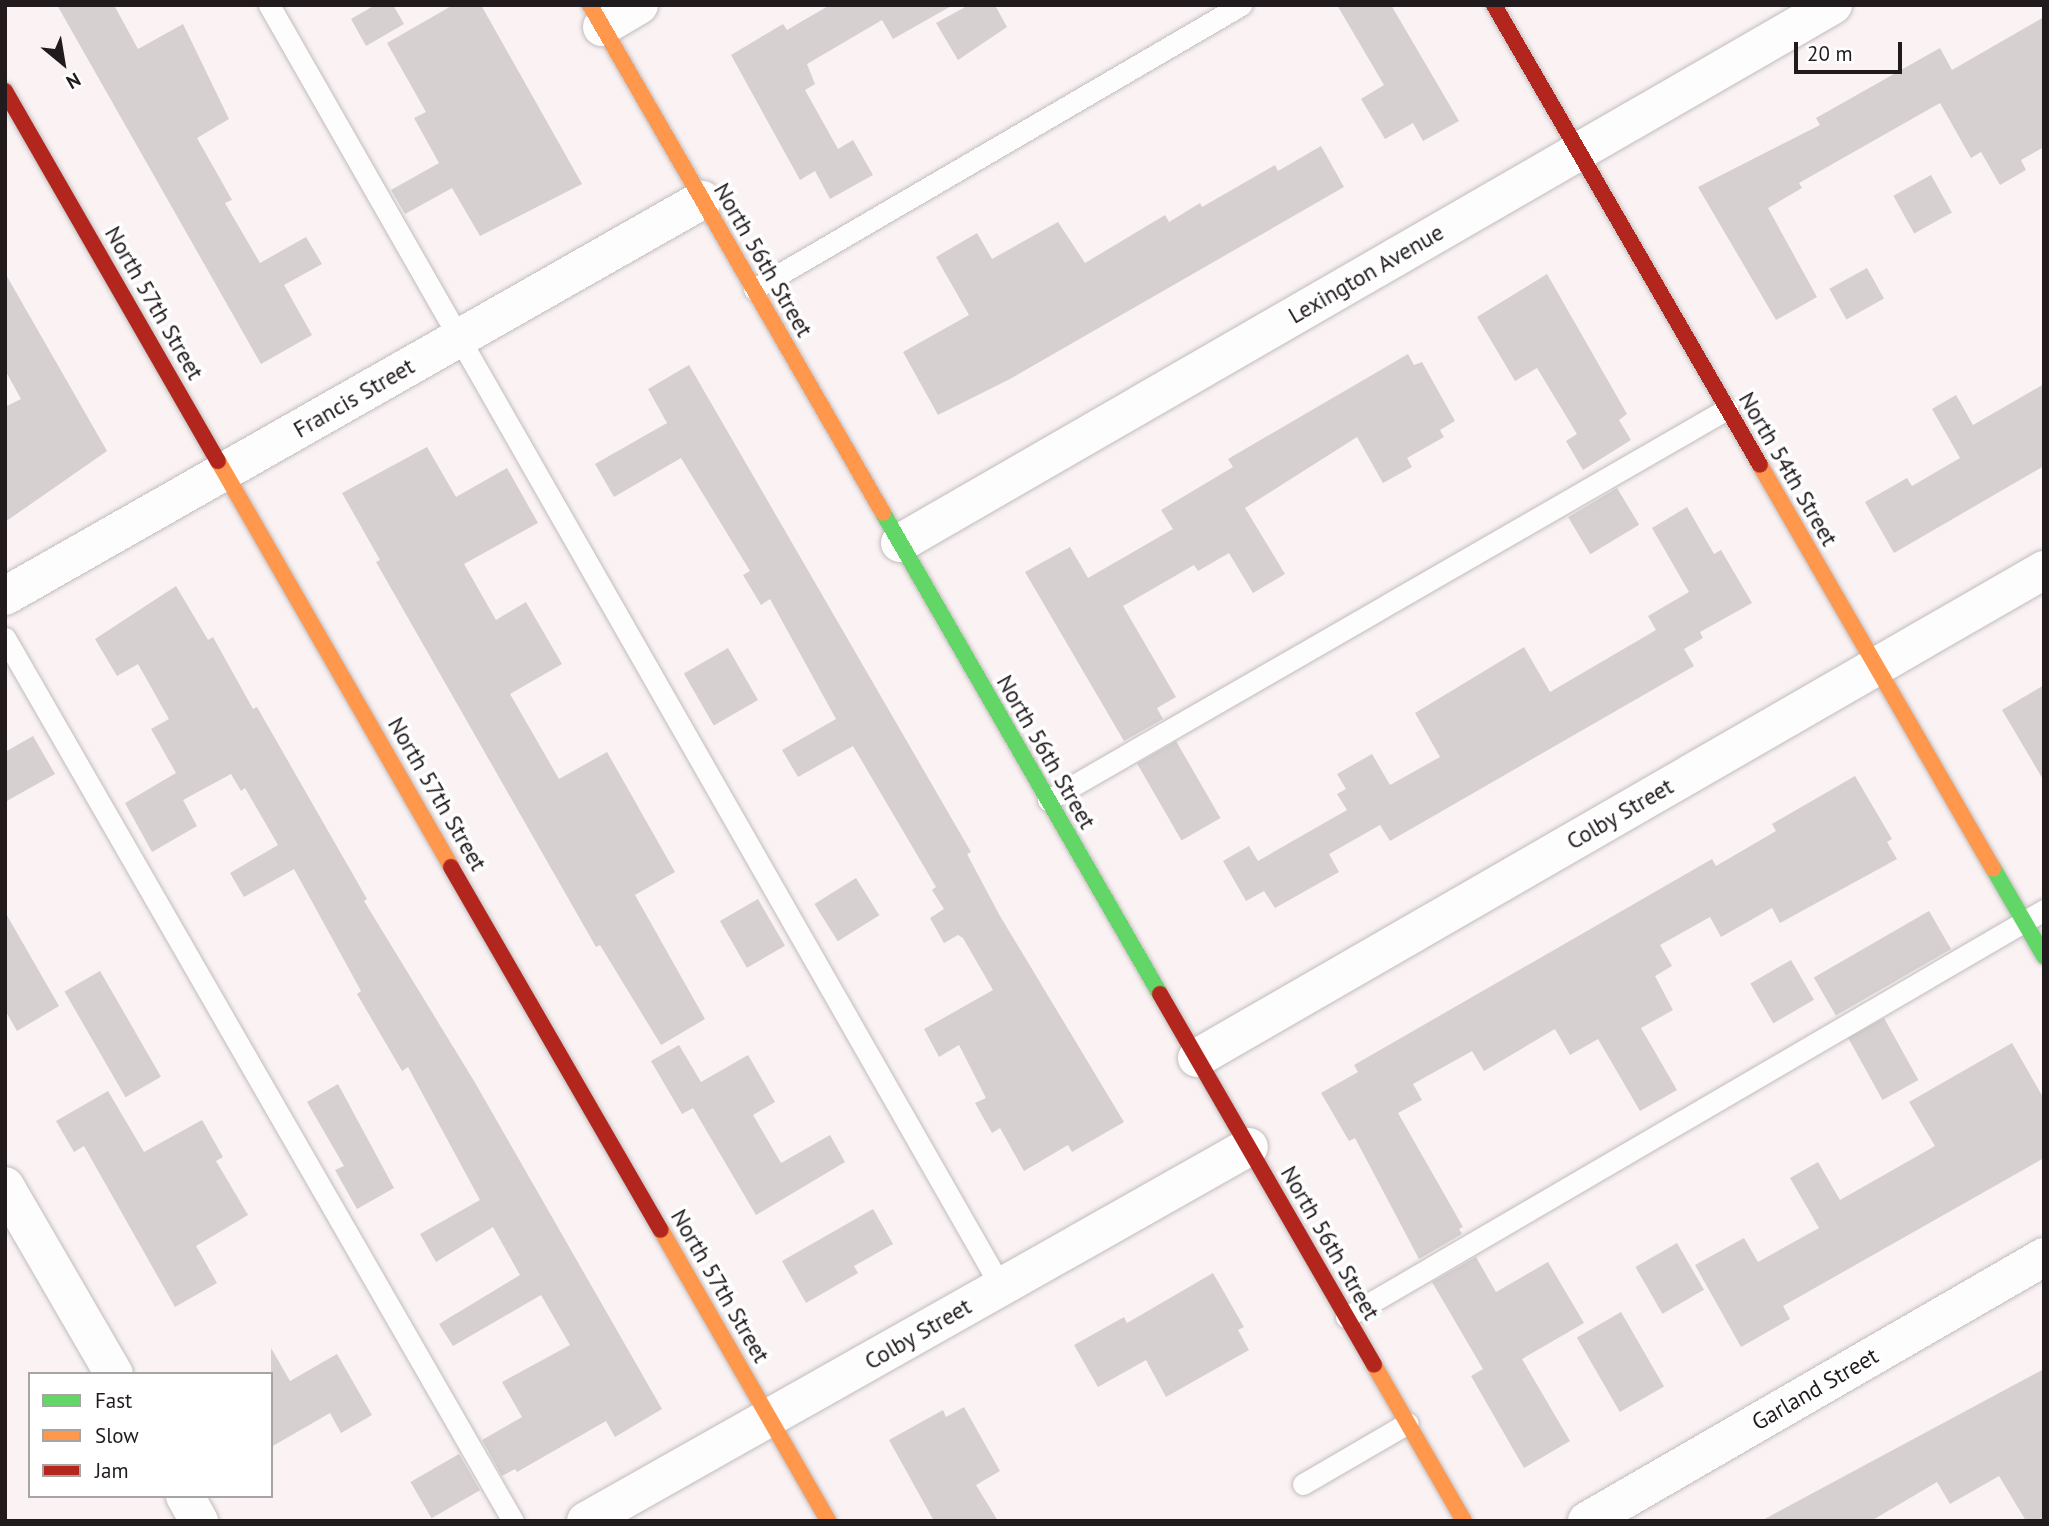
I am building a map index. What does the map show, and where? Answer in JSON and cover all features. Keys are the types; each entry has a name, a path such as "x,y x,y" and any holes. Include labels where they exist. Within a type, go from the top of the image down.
{"street":[{"path":"596,16 639,5"},
{"name":"North 54th Street","path":"1494,5 2044,956"},
{"name":"Lexington Avenue","path":"900,543 1833,5"},
{"name":"North 56th Street","path":"596,16 1464,1521"},
{"name":"North 57th Street","path":"5,91 828,1521"},
{"name":"Francis Street","path":"5,596 702,200"},
{"name":"Colby Street","path":"1197,1058 2044,570"},
{"name":"Colby Street","path":"586,1521 1249,1147"},
{"path":"5,1186 113,1372"},
{"name":"Garland Street","path":"1587,1521 2044,1257"},
{"path":"186,1498 199,1521"}],"lane":[{"path":"269,5 1002,1287"},
{"path":"754,289 1241,5"},
{"path":"1048,800 1727,409"},
{"path":"5,638 513,1521"},
{"path":"1346,1317 2044,910"},
{"path":"1303,1484 1408,1423"}],"building":[{"path":"57,5 114,5 138,49 183,24 229,119 197,138 232,200 225,203 260,263 306,237 322,264 284,285 312,335 261,364"},
{"path":"375,5 393,5 404,24 366,46 351,19"},
{"path":"453,5 481,5 582,184 480,236 452,188 405,214 391,190 439,163 414,118 426,112 387,43"},
{"path":"830,5 953,5 893,39 882,20 807,64 815,84 805,90 838,149 853,140 873,175 830,199 815,171 800,180 731,55 783,24 787,30"},
{"path":"969,5 995,5 1007,27 958,60 936,23"},
{"path":"1337,5 1391,5 1459,121 1423,141 1413,123 1385,139 1361,99 1384,85"},
{"path":"2044,17 2044,147 2021,160 2026,170 2000,185 1981,152 1971,158 1940,103 1799,183 1802,188 1768,208 1817,297 1776,320 1698,187 1820,125 1816,118 1940,48 1952,70"},
{"path":"1321,146 1344,187 1010,379 938,415 903,352 969,315 936,257 977,233 992,259 1058,222 1085,263 1165,215 1169,222 1200,203 1202,207 1275,165 1278,171"},
{"path":"1931,175 1952,213 1914,233 1893,196"},
{"path":"1867,268 1884,299 1846,319 1829,289"},
{"path":"5,273 107,451 5,522 5,407 21,399 5,370"},
{"path":"1547,274 1627,414 1619,420 1631,440 1583,470 1566,441 1577,434 1537,368 1515,381 1477,317"},
{"path":"1408,354 1414,365 1422,362 1455,421 1440,430 1444,437 1407,458 1412,467 1383,483 1357,437 1245,508 1285,574 1253,593 1229,553 1198,571 1194,565 1123,606 1176,697 1157,708 1163,719 1124,741 1025,572 1070,547 1088,578 1173,529 1161,510 1233,467 1228,459"},
{"path":"689,365 971,852 967,854 1000,916 1124,1122 1072,1152 1068,1145 1024,1171 1000,1128 992,1133 975,1103 986,1098 959,1045 939,1057 924,1029 993,990 963,938 958,935 944,943 930,918 944,909 932,890 936,887 853,746 798,777 782,750 836,719 770,599 761,605 743,575 750,571 681,458 614,497 595,464 667,423 648,389"},
{"path":"2044,384 2044,466 1894,553 1865,502 1907,478 1912,486 1960,458 1932,409 1956,395 1973,425"},
{"path":"427,447 456,497 507,468 538,523 464,564 496,620 526,602 562,664 510,694 559,779 607,752 675,872 635,895 705,1019 661,1045 600,945 596,947 376,562 380,560 342,493"},
{"path":"1617,488 1639,525 1590,554 1568,517"},
{"path":"1687,507 1714,554 1721,550 1752,603 1700,632 1703,638 1684,649 1694,666 1390,841 1380,825 1329,854 1339,872 1275,908 1264,891 1246,901 1223,861 1249,846 1258,861 1347,810 1337,794 1346,789 1337,774 1372,754 1390,785 1440,757 1415,713 1524,647 1550,692 1656,630 1648,616 1689,592 1652,528"},
{"path":"176,586 208,640 213,637 253,709 257,707 367,899 364,901 474,1081 662,1409 615,1437 606,1421 517,1472 515,1469 502,1476 482,1440 522,1417 502,1382 570,1345 541,1295 453,1346 439,1324 520,1275 493,1227 436,1262 420,1234 480,1200 408,1067 402,1071 357,994 361,991 294,869 244,897 230,873 278,845 245,788 241,791 231,774 183,800 197,826 152,852 125,803 176,773 151,729 169,719 138,664 117,676 95,639"},
{"path":"728,648 758,700 714,725 684,674"},
{"path":"2044,685 2044,781 2002,710"},
{"path":"33,736 55,774 5,802 5,752"},
{"path":"1176,741 1220,818 1182,841 1137,764"},
{"path":"1855,776 1892,839 1887,842 1897,859 1780,923 1772,908 1721,937 1710,917 1660,945 1672,966 1655,976 1673,1010 1641,1028 1677,1090 1640,1111 1598,1039 1570,1055 1555,1029 1484,1071 1472,1051 1413,1084 1422,1100 1398,1113 1463,1227 1459,1229 1462,1234 1419,1259 1355,1138 1349,1141 1321,1093 1358,1072 1354,1065 1712,859 1716,866 1776,831 1772,824"},
{"path":"856,878 879,915 838,941 814,904"},
{"path":"758,899 785,946 747,968 720,921"},
{"path":"1929,911 1951,949 1836,1016 1814,978"},
{"path":"5,912 59,1006 17,1031 5,1010"},
{"path":"1791,960 1814,1000 1773,1023 1750,984"},
{"path":"100,971 161,1077 125,1097 64,992"},
{"path":"1884,1018 1918,1080 1883,1100 1848,1038"},
{"path":"2012,1043 2044,1099 2044,1158 1783,1306 1790,1319 1741,1347 1695,1265 1744,1238 1758,1262 1819,1228 1790,1178 1818,1162 1840,1200 1935,1146 1909,1102"},
{"path":"679,1045 701,1082 748,1055 775,1102 753,1115 781,1163 830,1135 845,1162 756,1215 693,1108 682,1114 651,1061"},
{"path":"338,1084 394,1188 357,1209 335,1170 344,1166 307,1102"},
{"path":"108,1091 144,1152 202,1120 223,1157 216,1161 248,1215 196,1246 217,1283 175,1307 84,1146 74,1152 56,1121"},
{"path":"873,1209 893,1244 854,1266 858,1273 806,1303 782,1261"},
{"path":"1677,1243 1704,1290 1662,1314 1635,1267"},
{"path":"1476,1257 1496,1292 1548,1262 1584,1323 1522,1359 1570,1441 1524,1468 1471,1376 1483,1369 1432,1282"},
{"path":"1213,1273 1244,1327 1238,1330 1249,1350 1166,1397 1146,1360 1098,1387 1074,1345 1124,1317 1127,1323"},
{"path":"1621,1312 1664,1386 1620,1412 1577,1338"},
{"path":"271,1348 290,1381 337,1354 372,1415 341,1433 330,1413 273,1446"},
{"path":"2044,1369 2044,1521 2026,1521 1999,1476 1950,1504 1937,1482 1871,1521 1761,1521"},
{"path":"964,1407 1000,1471 976,1485 998,1521 934,1521 889,1440 943,1410 946,1417"},
{"path":"459,1454 480,1490 432,1518 411,1482"}],"traffic: fast":[{"path":"883,513 1160,994"},
{"path":"1993,868 2044,956"}],"traffic: slow":[{"path":"590,5 883,513"},
{"path":"218,461 451,867"},
{"path":"1760,465 1993,868"},
{"path":"661,1230 828,1521"},
{"path":"1374,1365 1464,1521"}],"traffic: jam":[{"path":"1494,5 1760,465"},
{"path":"5,91 218,461"},
{"path":"451,867 661,1230"},
{"path":"1160,994 1374,1365"}]}
